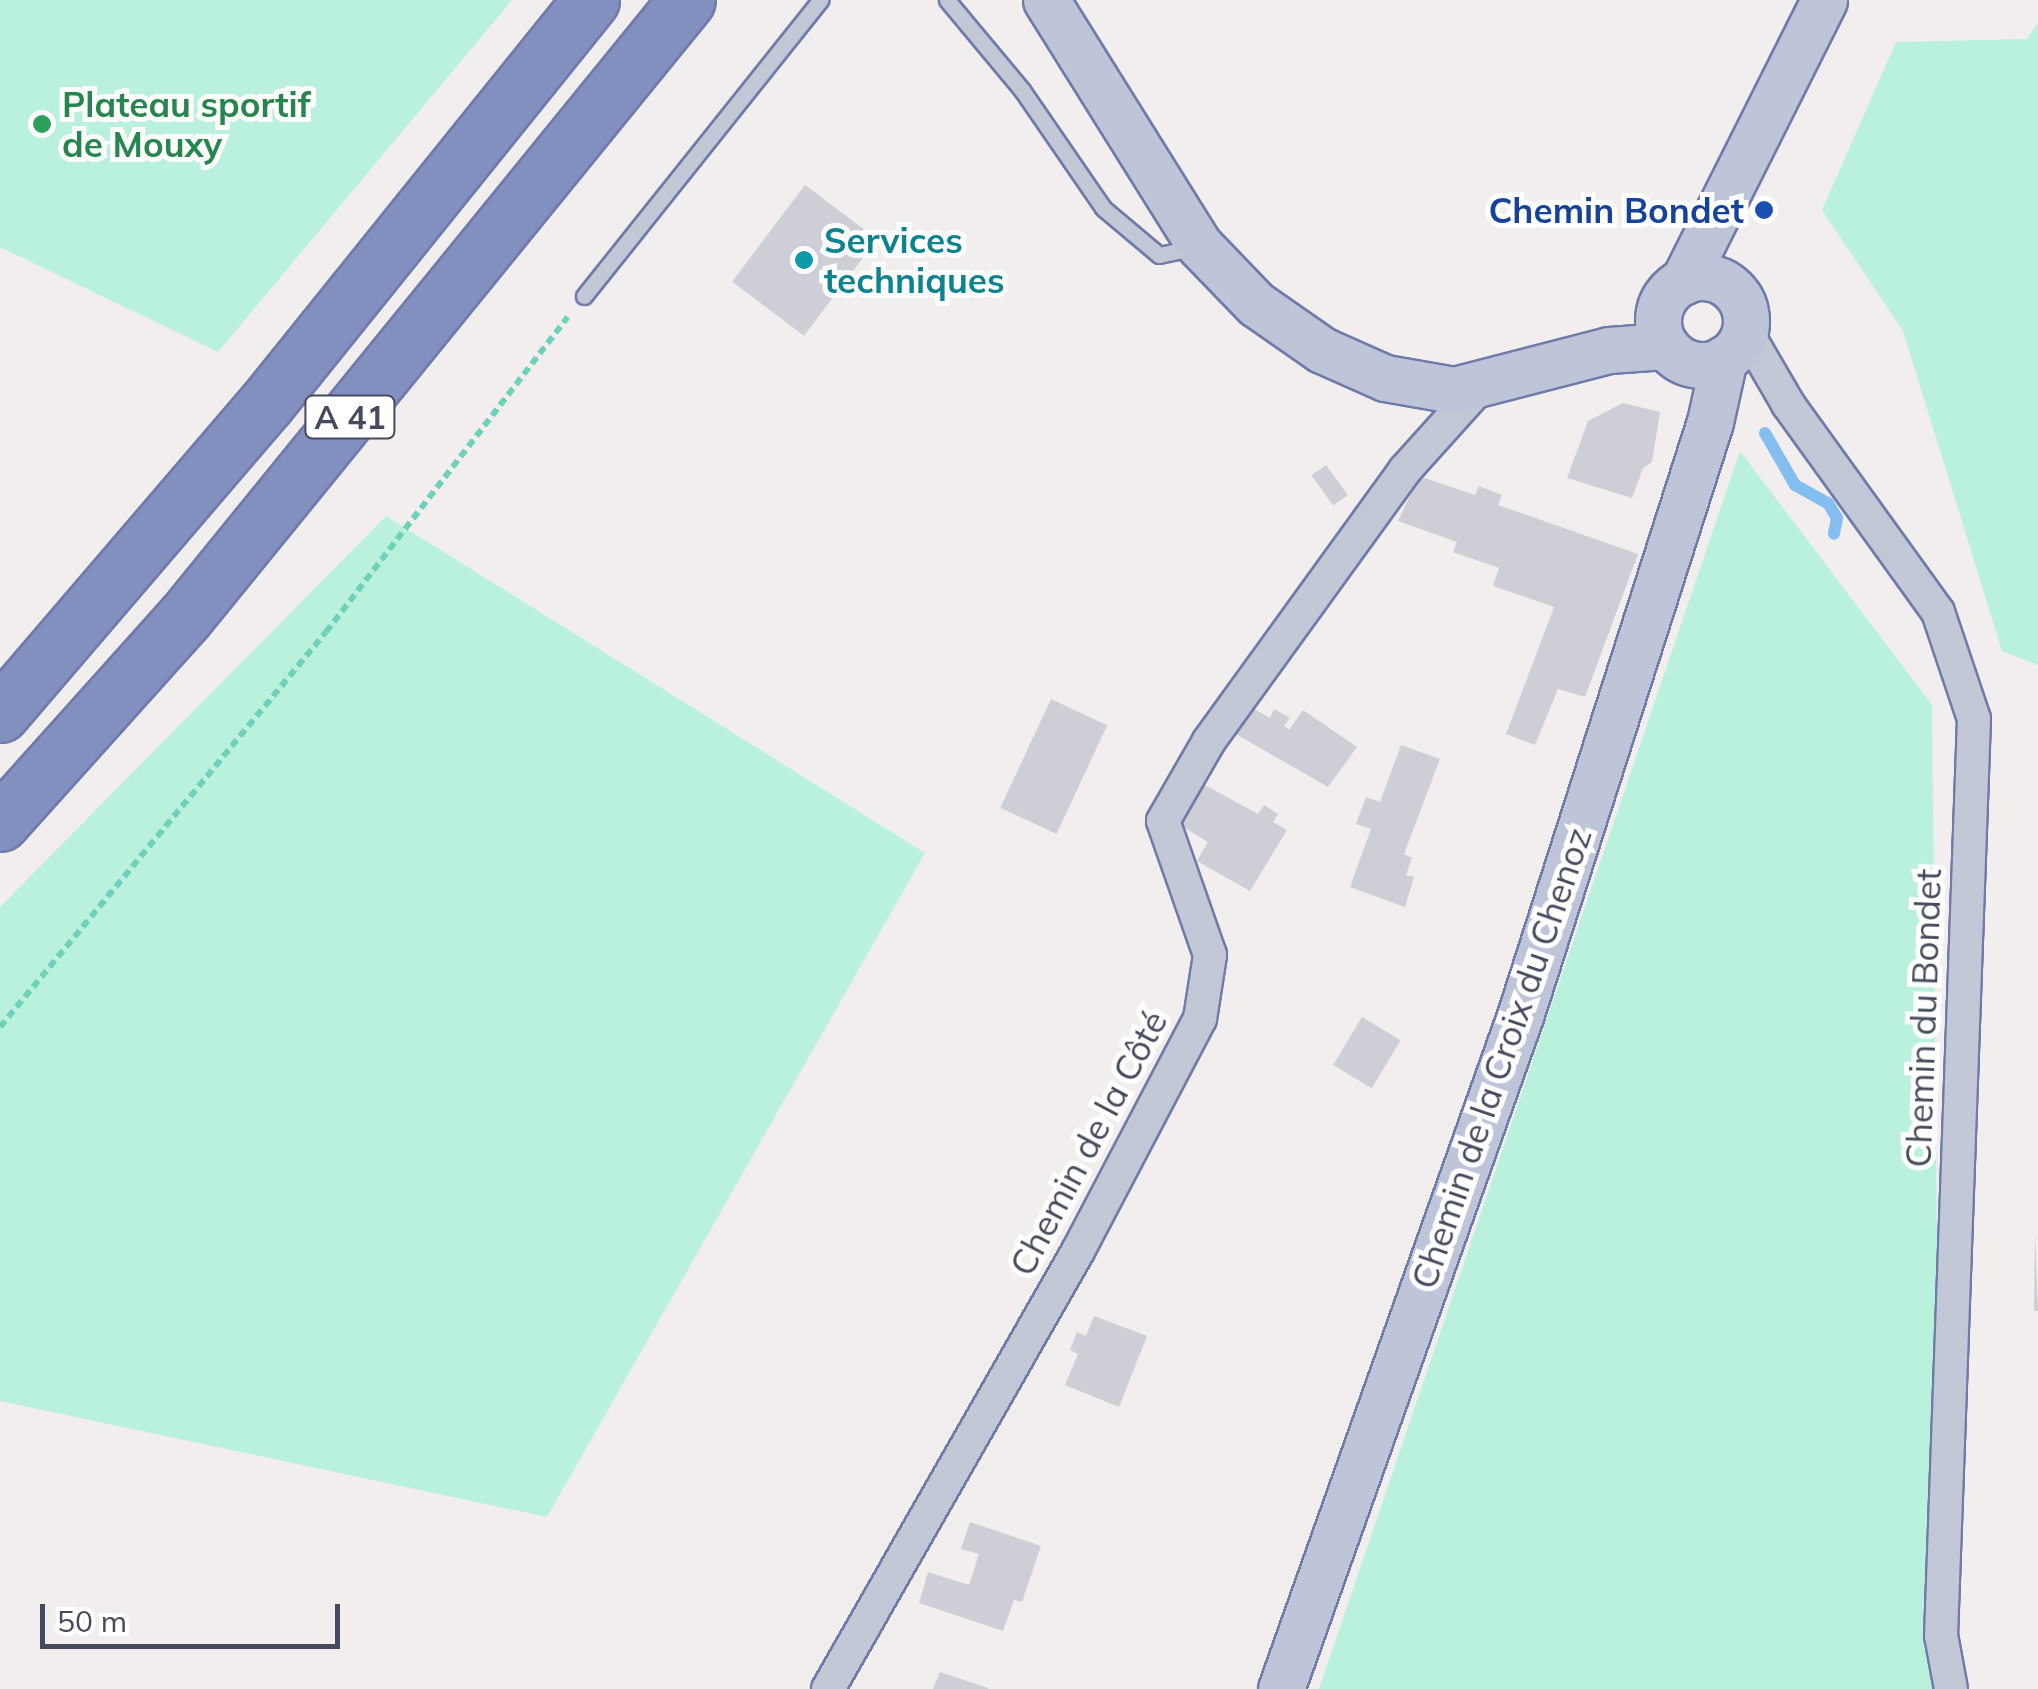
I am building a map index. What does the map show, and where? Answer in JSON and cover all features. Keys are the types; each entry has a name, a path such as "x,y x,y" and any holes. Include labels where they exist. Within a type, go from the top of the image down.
{"highway":[{"name":"A 41","path":"0,714 265,404 591,0"},
{"name":"A 41","path":"0,823 185,617 687,0"}],"street":[{"path":"1046,0 1200,246 1256,304 1322,350 1384,378 1478,389 1609,350 1704,346"},
{"path":"1704,346 1668,293 1701,281 1720,215 1824,0"},
{"name":"Chemin de la Croix du Chenoz","path":"1281,1689 1520,1013 1710,422 1704,346 1740,300 1701,281"},
{"name":"Chemin du Bondet","path":"1704,346 1788,404 1938,612 1974,719 1941,1635 1951,1689"},
{"name":"Chemin de la Côté","path":"828,1689 1078,1251 1200,1019 1210,955 1163,822 1209,740 1405,470 1478,389"}],"lane":[{"path":"584,296 820,0"},
{"path":"946,0 1022,90 1103,208 1159,255 1200,246"}],"path":[{"path":"0,1026 326,632 584,296"}],"green space":[{"path":"0,0 512,0 218,352 0,247"},
{"path":"2038,22 2038,665 2002,651 1903,331 1822,210 1896,42 2027,39"},
{"path":"1740,451 1932,705 1941,1689 1319,1689"},
{"path":"386,516 925,853 547,1517 0,1401 0,907"}],"building":[{"name":"Services techniques","path":"805,185 877,239 804,336 732,282"},
{"path":"1623,403 1660,412 1652,462 1643,468 1632,498 1567,478 1588,421"},
{"path":"1326,465 1348,495 1333,506 1311,476"},
{"path":"1419,476 1475,495 1479,486 1502,495 1498,505 1638,554 1585,697 1558,689 1535,745 1506,734 1554,607 1493,586 1499,568 1453,552 1457,542 1398,521"},
{"path":"1051,699 1107,725 1056,834 1000,808"},
{"path":"1249,706 1270,718 1274,709 1290,718 1284,726 1289,730 1303,710 1357,747 1328,787 1234,733"},
{"path":"1401,745 1440,759 1404,854 1412,858 1406,875 1414,877 1405,907 1350,887 1371,829 1356,824 1366,797 1380,802"},
{"path":"1205,785 1258,814 1264,805 1278,814 1273,822 1287,830 1250,891 1197,861 1208,842 1180,825"},
{"path":"1362,1017 1401,1040 1372,1088 1333,1065"},
{"path":"2035,1234 2038,1311 2034,1311"},
{"path":"1094,1316 1147,1336 1119,1407 1065,1385 1078,1354 1070,1350 1077,1332 1086,1336"},
{"path":"970,1522 1041,1546 1022,1602 1014,1600 1003,1631 919,1603 928,1572 969,1585 979,1554 961,1549"},
{"path":"940,1672 988,1688 988,1689 933,1689"}],"waterway":[{"path":"1765,433 1795,485 1828,503 1837,518 1834,534"}],"place":[{"name":"Plateau sportif de Mouxy","path":"42,124"},
{"name":"Chemin Bondet","path":"1764,210"},
{"name":"Services techniques","path":"804,260"}]}
